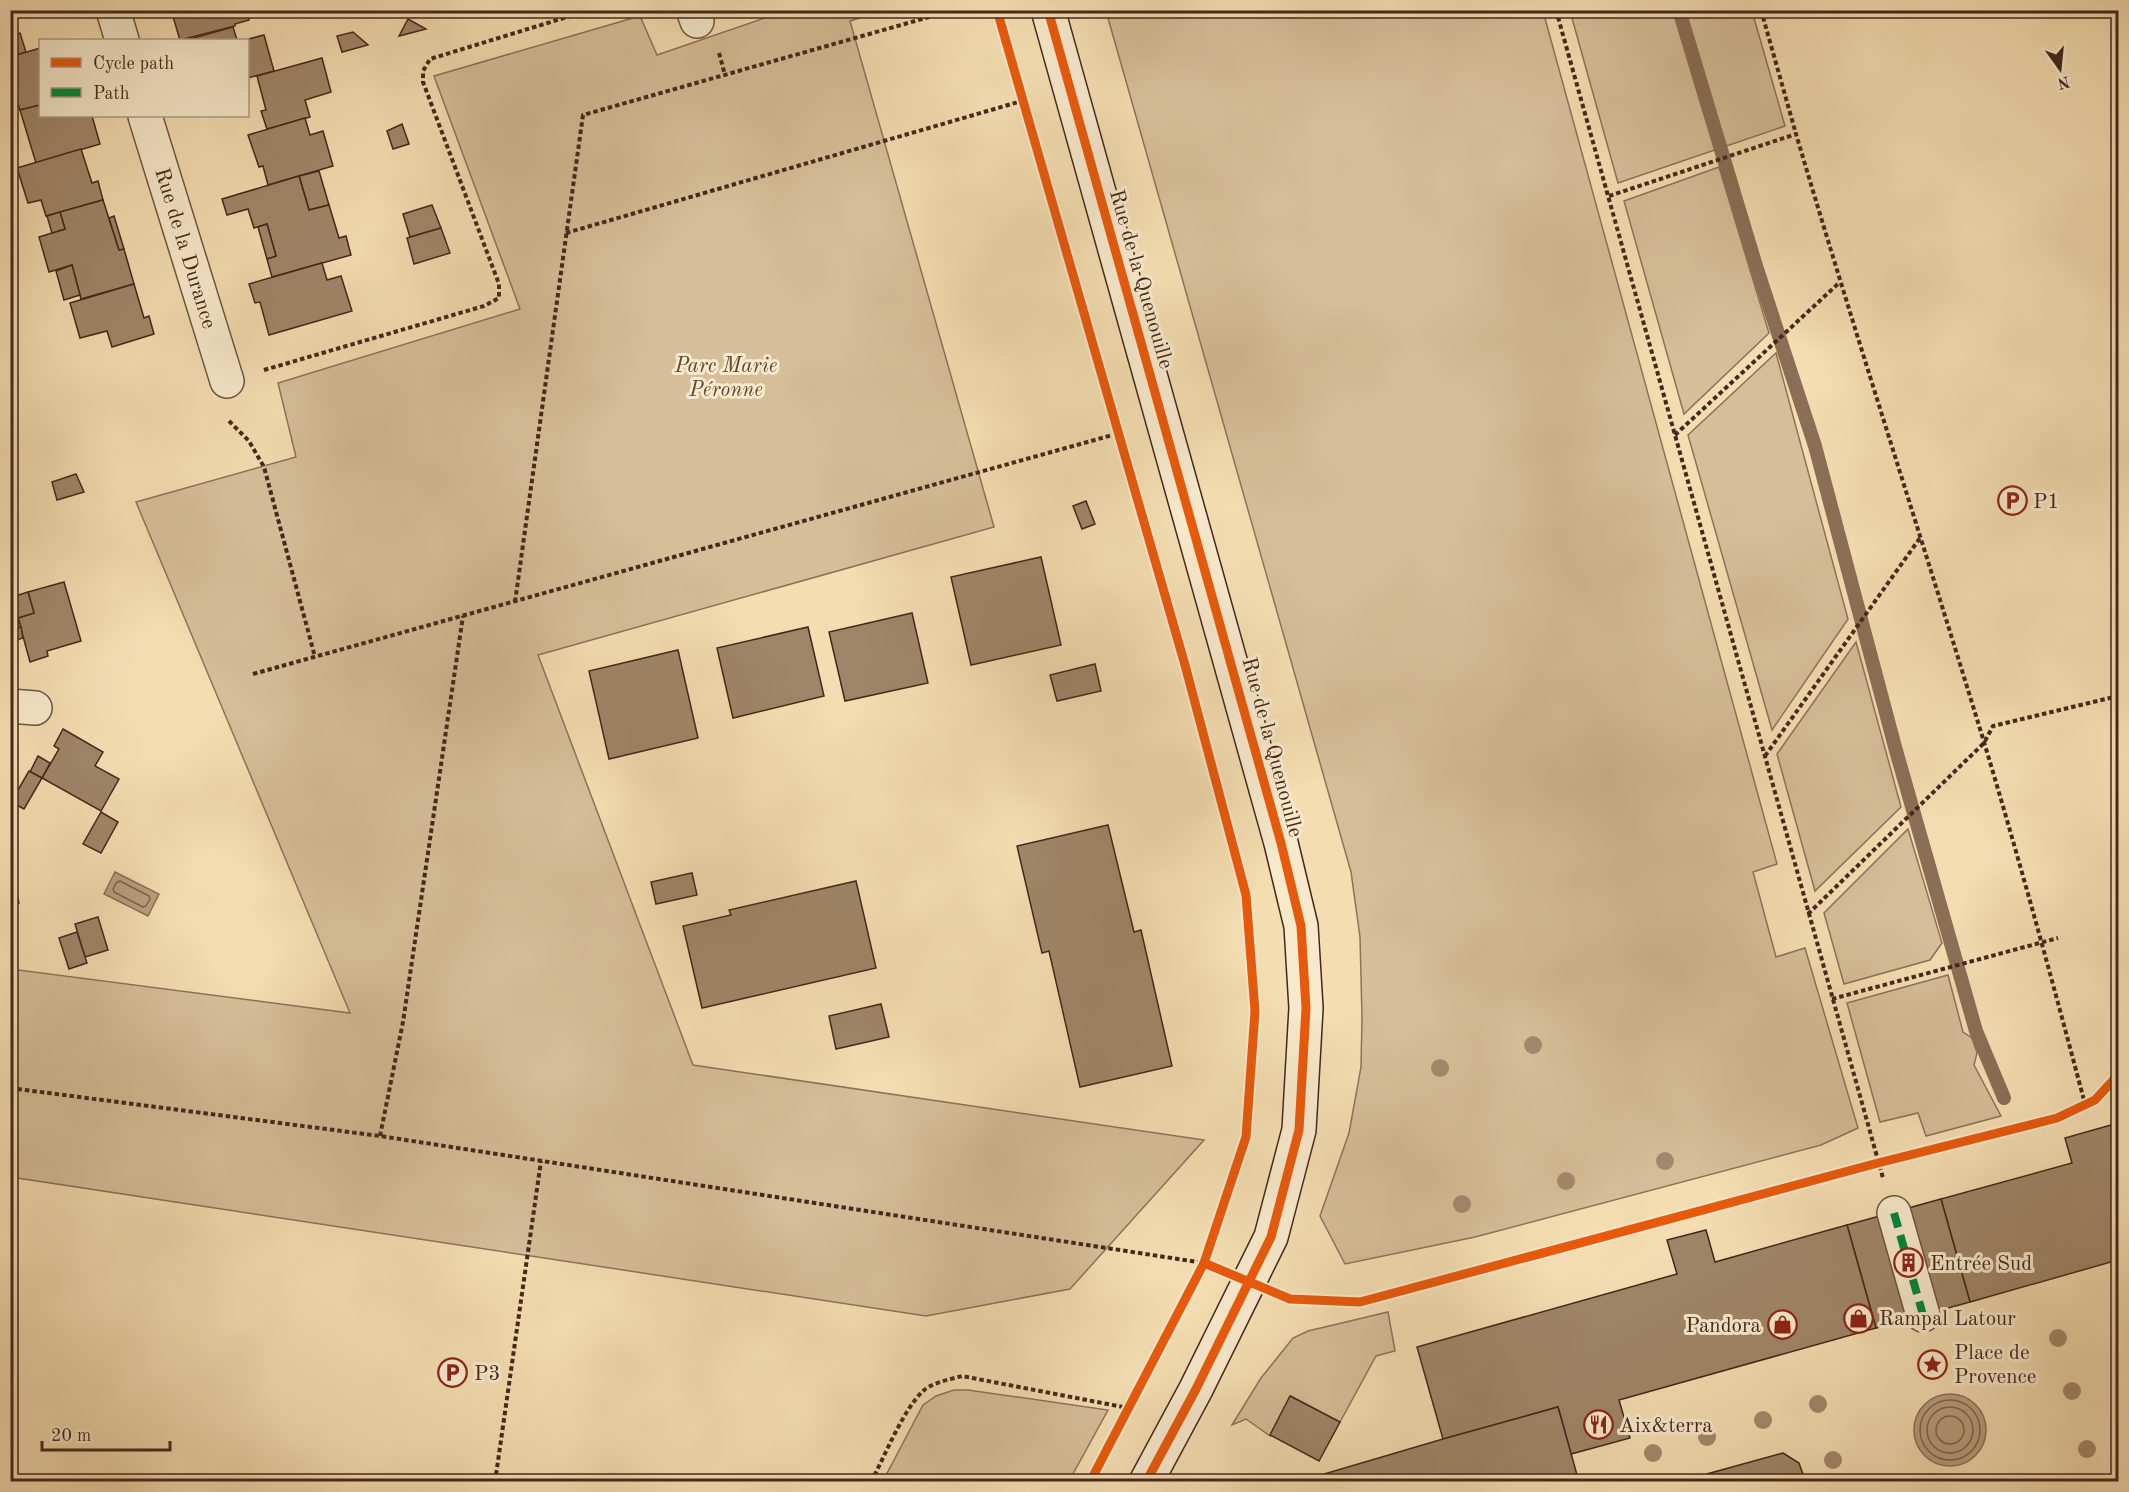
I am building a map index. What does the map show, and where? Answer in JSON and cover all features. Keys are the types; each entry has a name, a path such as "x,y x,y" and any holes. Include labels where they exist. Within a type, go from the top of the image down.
{"street":[{"path":"113,10 122,39"},
{"name":"Rue de la Quenouille","path":"1048,10 1281,843 1300,926 1306,1008 1299,1130 1271,1237 1196,1389 1146,1482"},
{"name":"Rue de la Durance","path":"145,117 227,381"},
{"path":"1894,1213 1923,1315"}],"path":[{"path":"227,381 484,306 499,298 499,284 423,82 423,71 430,59 590,10"},
{"path":"515,602 583,116 954,10"},
{"path":"1556,10 1808,915 1894,1213"},
{"path":"1761,10 1840,282 1984,743 2042,942 2085,1104"},
{"path":"566,233 1022,101"},
{"path":"1608,196 1796,134"},
{"path":"1675,435 1840,282"},
{"path":"230,421 249,441 264,467 315,657"},
{"path":"253,674 1163,421"},
{"path":"1765,757 1920,538"},
{"path":"380,1136 403,1022 463,616"},
{"path":"1808,915 1984,743 1993,726 2118,696"},
{"path":"1832,999 2058,938"},
{"path":"1290,1299 1360,1302 1878,1163 2057,1118 2095,1100 2118,1075"},
{"path":"10,1088 380,1136 1204,1263"},
{"path":"495,1482 541,1161"},
{"path":"871,1482 923,1390 940,1382 962,1376 1128,1407"}],"green space":[{"name":"Parc Marie Péronne","path":"788,10 882,11 850,21 994,527 538,655 693,1065 1204,1140 1070,1289 926,1316 11,1177 11,969 350,1013 136,502 296,457 278,383 520,309 434,76 640,16 657,55"},
{"path":"1106,11 1543,11 1777,864 1753,872 1776,957 1805,948 1858,1128 1821,1145 1475,1237 1345,1264 1320,1216 1349,1133 1361,1067 1360,937 1351,872"},
{"path":"1570,11 1752,11 1785,126 1618,183"},
{"path":"1719,167 1769,333 1684,414 1624,201"},
{"path":"1776,353 1848,619 1772,730 1688,435"},
{"path":"1856,642 1901,807 1815,891 1777,754"},
{"path":"1908,829 1942,943 1930,960 1844,984 1824,913"},
{"path":"1948,975 1963,1032 1972,1038 1977,1053 1974,1065 2001,1116 1926,1136 1918,1113 1880,1122 1847,1003"},
{"path":"1388,1312 1395,1351 1376,1356 1340,1422 1291,1396 1270,1436 1246,1419 1232,1425 1261,1378 1293,1338 1308,1331"},
{"path":"954,1390 968,1390 1108,1410 1069,1481 883,1481 923,1405 936,1396"}],"water":[{"path":"115,872 159,894 148,916 104,894"},
{"path":"1950,1394 1964,1397 1976,1404 1983,1416 1986,1430 1983,1444 1976,1456 1964,1463 1950,1466 1936,1463 1924,1456 1917,1444 1914,1430 1917,1416 1924,1404 1936,1397"}],"building":[{"path":"171,10 246,10 249,20 235,24 235,26 180,39"},
{"path":"10,18 16,35 20,33 26,52 10,57"},
{"path":"408,19 426,29 399,36"},
{"path":"233,27 237,39 190,39"},
{"path":"353,32 368,45 342,52 337,36"},
{"path":"264,35 274,71 249,78 249,39"},
{"path":"39,48 39,105 20,110 15,94 10,95 10,57"},
{"path":"322,58 331,92 305,100 310,117 267,129 261,111 266,110 257,76"},
{"path":"39,105 39,117 92,117 100,144 36,163 20,110"},
{"path":"305,118 310,135 323,131 333,166 268,185 263,166 259,167 248,135"},
{"path":"402,124 409,144 393,149 387,131"},
{"path":"81,149 92,183 98,181 103,200 46,216 41,200 28,203 17,168"},
{"path":"319,171 329,205 309,210 299,176"},
{"path":"299,176 309,210 329,205 339,238 346,236 351,255 272,277 267,259 276,256 267,224 254,228 248,209 227,215 222,199"},
{"path":"103,200 119,250 124,249 134,284 81,299 72,265 49,272 39,237 65,229 60,212"},
{"path":"432,205 441,228 410,237 403,214"},
{"path":"60,212 65,229 52,233 47,216"},
{"path":"114,216 124,249 119,250 109,218"},
{"path":"267,224 276,256 267,259 258,227"},
{"path":"441,228 450,253 414,264 407,238"},
{"path":"322,263 327,280 341,276 352,311 269,335 260,302 255,303 249,284"},
{"path":"72,265 80,295 64,300 56,271"},
{"path":"134,284 144,318 149,316 154,334 112,347 107,331 80,338 70,303"},
{"path":"76,474 84,492 57,500 52,482"},
{"path":"1086,501 1095,524 1082,529 1073,506"},
{"path":"1041,557 1061,645 971,665 951,577"},
{"path":"64,582 81,641 47,651 48,656 30,662 18,618 34,613 28,592"},
{"path":"10,592 21,627 10,631"},
{"path":"28,592 34,613 18,618 12,597"},
{"path":"912,613 928,683 845,701 829,632"},
{"path":"21,627 23,638 10,642 10,631"},
{"path":"808,627 824,696 733,718 717,648"},
{"path":"678,650 698,738 609,759 589,671"},
{"path":"1095,664 1101,691 1057,701 1050,675"},
{"path":"63,729 103,752 95,766 119,779 101,811 42,778 59,749 54,746"},
{"path":"38,756 50,763 42,778 30,772"},
{"path":"29,771 42,778 24,809 11,802"},
{"path":"101,812 118,822 101,853 83,844"},
{"path":"1108,825 1134,932 1141,930 1172,1066 1080,1087 1049,951 1042,953 1017,846"},
{"path":"692,873 697,895 656,904 651,882"},
{"path":"856,881 876,968 702,1008 683,926 731,915 729,910"},
{"path":"14,883 19,903 10,906 10,884"},
{"path":"98,917 108,950 85,957 75,924"},
{"path":"77,932 87,963 69,969 59,938"},
{"path":"881,1004 889,1037 836,1049 829,1016"},
{"path":"2118,1123 2118,1260 1970,1302 1941,1199 2072,1163 2065,1138"},
{"name":"Entrée Sud","path":"1941,1199 1970,1302 1876,1328 1847,1225"},
{"path":"1847,1225 1876,1328 1619,1400 1630,1438 1571,1454 1558,1407 1443,1439 1417,1347 1677,1274 1667,1240 1706,1230 1715,1262"},
{"path":"1290,1396 1340,1422 1319,1461 1270,1435"},
{"path":"1558,1407 1579,1482 1297,1482 1443,1439"},
{"path":"1783,1453 1799,1463 1804,1482 1703,1482 1707,1474"}],"waterway":[{"path":"1679,10 1756,266 1815,446 1895,747 1976,1031 2004,1098"}],"marked path":[{"path":"1894,1213 1923,1315"}],"cycle path":[{"path":"997,10 1185,665 1246,895 1255,1011 1246,1137 1204,1263 1090,1482"},
{"path":"1048,10 1281,843 1301,926 1306,1008 1299,1130 1271,1237 1196,1389 1146,1482"},
{"path":"1204,1263 1290,1299 1360,1302 1878,1163 2057,1118 2095,1100 2118,1075"}],"place":[{"name":"P1","path":"2012,501"},
{"name":"Entrée Sud","path":"1909,1263"},
{"name":"Rampal Latour","path":"1858,1318"},
{"name":"Pandora","path":"1782,1325"},
{"name":"Place de Provence","path":"1933,1364"},
{"name":"P3","path":"453,1373"},
{"name":"Aix&terra","path":"1598,1425"}]}
